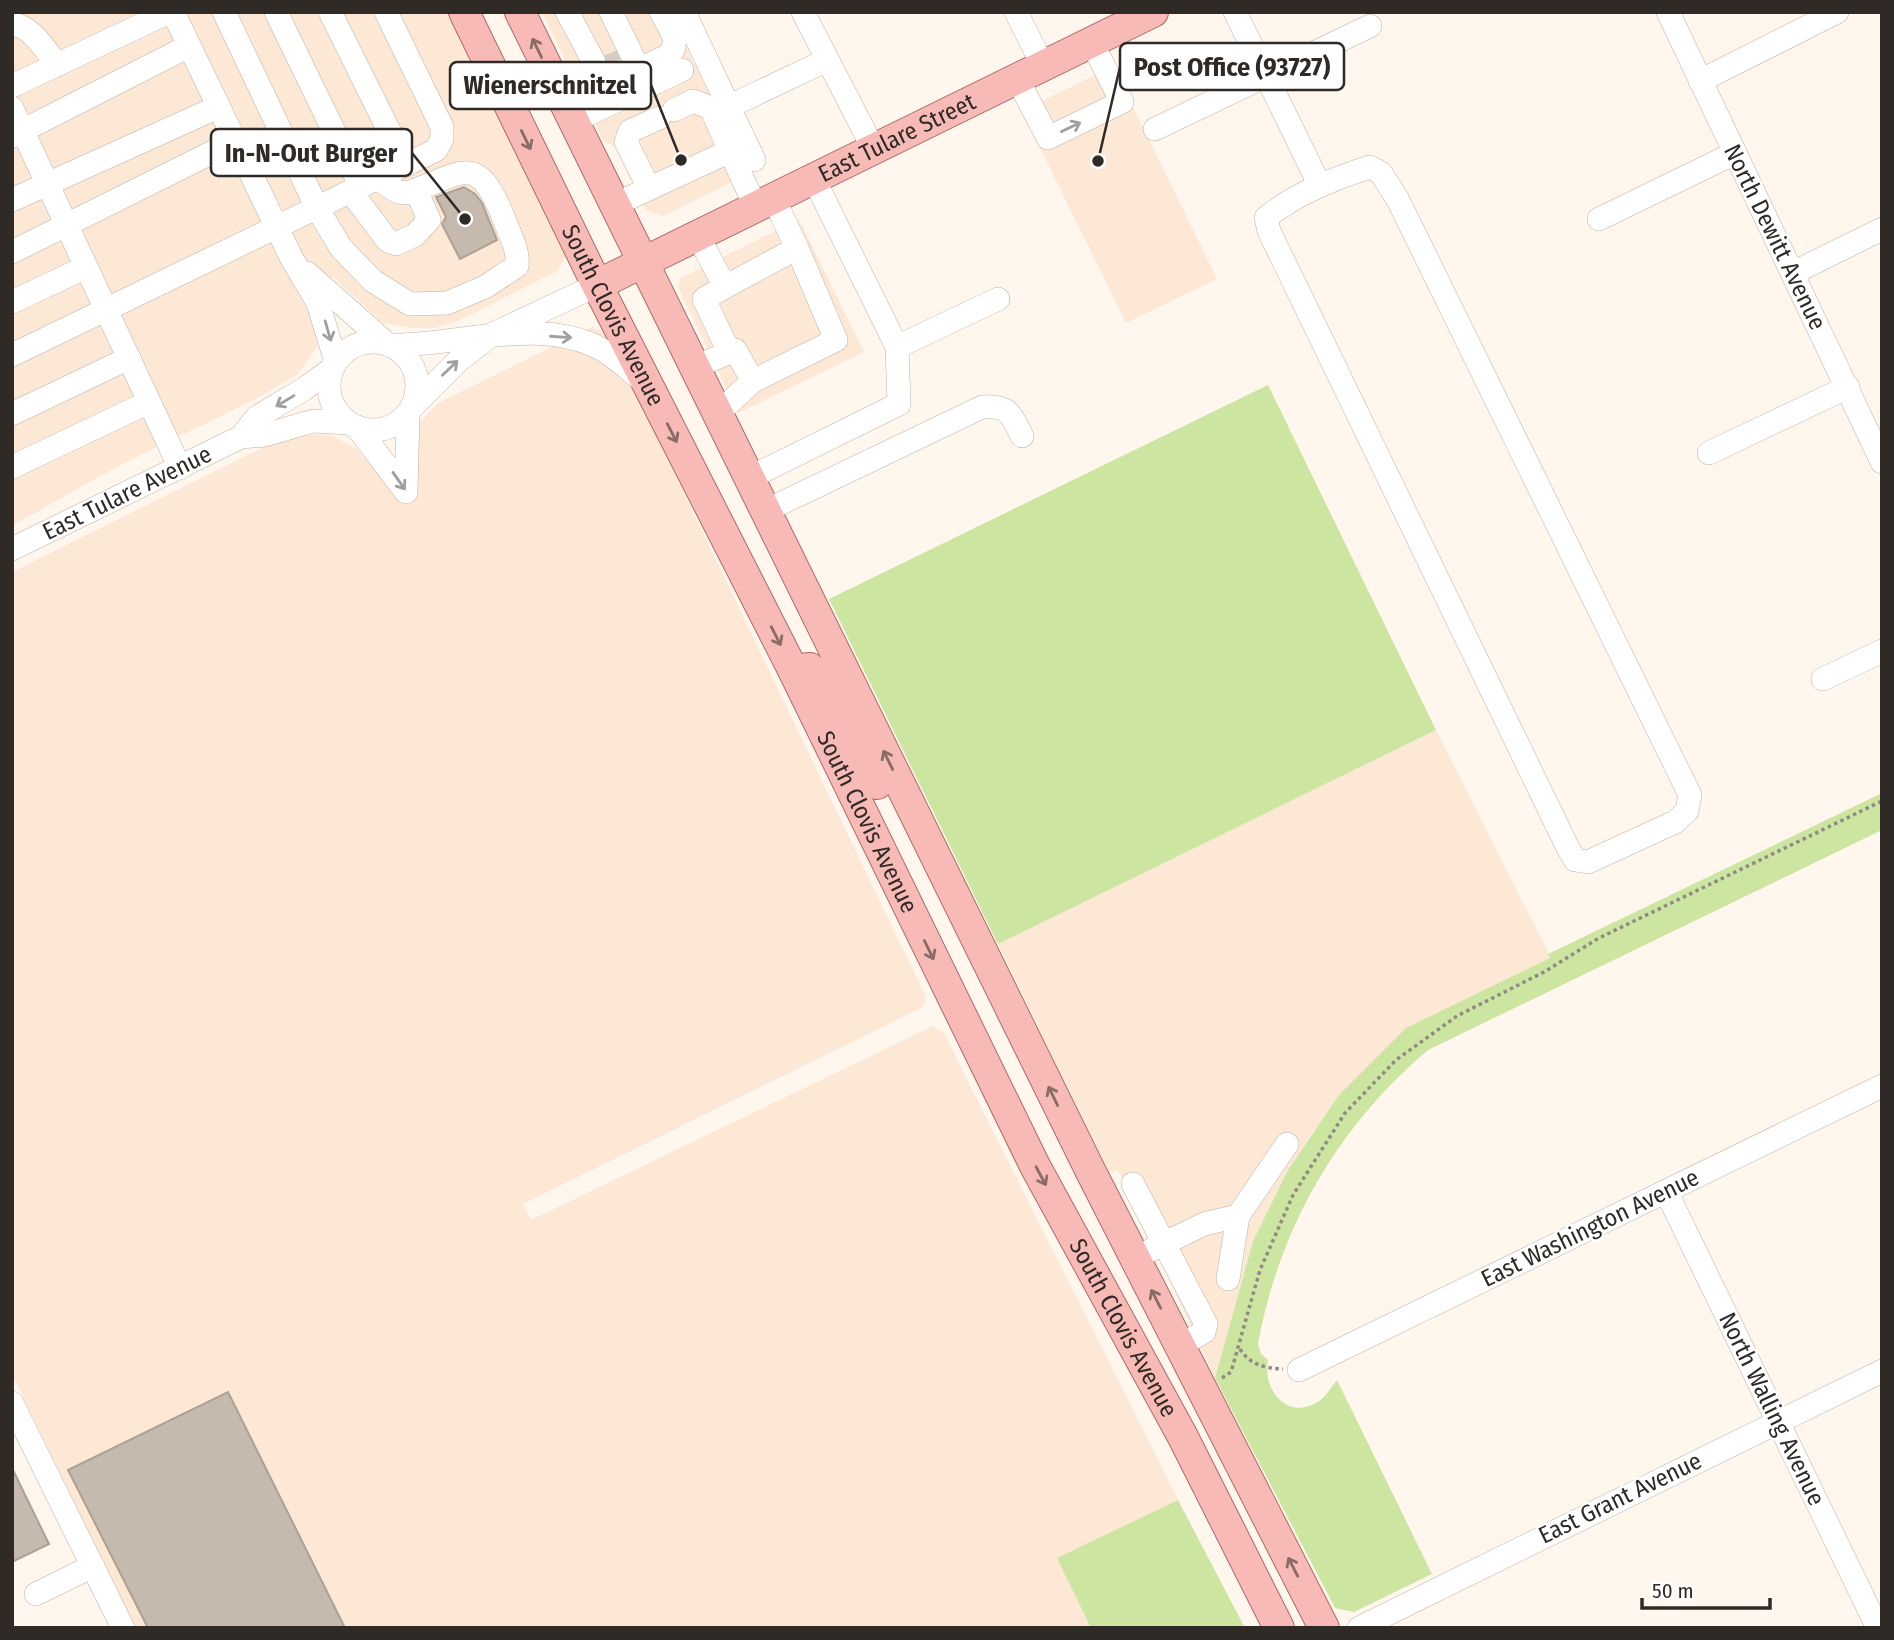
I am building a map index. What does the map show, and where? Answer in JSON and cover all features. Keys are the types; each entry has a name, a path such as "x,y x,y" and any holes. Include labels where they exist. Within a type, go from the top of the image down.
{"main road":[{"name":"South Clovis Avenue","path":"464,12 597,285 793,670 1035,1166 1183,1437 1279,1628"},
{"name":"South Clovis Avenue","path":"520,12 939,865 1324,1628"},
{"name":"East Tulare Street","path":"643,263 1153,12"},
{"name":"East Tulare Avenue","path":"597,285 643,263"},
{"path":"793,670 810,668 825,681 883,796 939,865"},
{"path":"1252,1574 1266,1574 1278,1583 1301,1628"}],"street":[{"path":"12,86 171,12 276,227 292,259 326,322 334,365 330,389 332,402 354,425 406,492 410,411 417,393 417,378 411,364 292,259"},
{"path":"224,12 317,208 341,248 373,281 410,304 447,303 485,287 517,267 519,254 497,201 483,179 471,173 457,173 416,190 398,192 363,186"},
{"path":"276,12 388,241 396,244 415,235 429,220 416,190"},
{"path":"330,12 406,165"},
{"path":"12,355 436,150 442,139 442,127 386,12"},
{"path":"567,12 580,33 617,69 682,69"},
{"path":"611,12 617,69"},
{"path":"573,121 617,69 674,50 676,41 661,12"},
{"path":"684,12 754,160"},
{"path":"803,12 874,150"},
{"path":"1016,12 1048,138 1122,102 1092,43"},
{"path":"1235,12 1320,186"},
{"name":"North Dewitt Avenue","path":"1668,12 1882,461"},
{"path":"1700,81 1838,12"},
{"path":"12,24 20,24 32,34 57,65"},
{"path":"1155,130 1370,26"},
{"path":"17,133 189,46"},
{"path":"728,107 827,60"},
{"path":"649,188 626,142 630,131 693,101 710,107 730,151 797,248 836,340 753,381 718,414"},
{"path":"12,200 218,107"},
{"path":"12,108 17,133 47,184 180,468"},
{"path":"12,252 235,141"},
{"path":"614,205 730,151"},
{"path":"1599,219 1735,153"},
{"path":"1370,167 1381,173 1398,200 1690,795 1687,811 1675,822 1588,862 1575,860 1269,231 1266,218 1320,186 1370,167"},
{"path":"749,478 899,404 897,347 814,179"},
{"path":"1793,273 1882,229"},
{"path":"698,236 725,287"},
{"path":"729,352 704,299 797,248"},
{"path":"12,302 86,267"},
{"name":"East Tulare Avenue","path":"12,549 241,438 265,435 313,421 376,430 390,427 410,411 459,360 493,334 597,285"},
{"path":"897,347 998,299"},
{"path":"493,334 579,339 602,349 648,384"},
{"name":"East Tulare Avenue","path":"241,438 257,417 304,389 358,345 422,345 493,334"},
{"path":"695,367 735,349 753,381"},
{"path":"12,414 129,358"},
{"path":"1709,453 1848,387"},
{"path":"12,467 149,402"},
{"path":"765,511 982,407 1000,406 1008,411 1022,436"},
{"path":"1823,679 1882,650"},
{"name":"East Washington Avenue","path":"1299,1370 1882,1086"},
{"path":"1228,1279 1238,1216 1287,1144"},
{"path":"1133,1184 1206,1324 1204,1332 1180,1345"},
{"name":"North Walling Avenue","path":"1666,1191 1878,1628"},
{"path":"1135,1258 1204,1224 1238,1216"},
{"name":"East Grant Avenue","path":"1359,1628 1882,1371"},
{"path":"12,1403 123,1628"},
{"path":"36,1594 93,1566"}],"path":[{"path":"1203,1391 1231,1372 1240,1349 1260,1270 1293,1195 1345,1114 1396,1059 1447,1022 1544,972 1599,938 1882,801"},
{"path":"1240,1349 1247,1359 1255,1364 1299,1370"}],"shaded area":[{"path":"12,12 454,12 568,254 557,271 460,320 435,328 411,328 383,323 333,277 302,299 315,323 317,347 298,374 256,399 118,466 12,526"},
{"path":"542,12 669,12 748,174 663,216 645,210 614,146 604,141"},
{"path":"1113,66 1217,279 1126,323 1022,111"},
{"path":"799,219 864,352 738,413 678,287 681,278"},
{"path":"592,327 607,333 926,997 923,1007 523,1204 531,1220 933,1026 944,1033 1178,1500 1058,1558 1091,1628 136,1628 12,1374 12,572 262,448 297,434 330,435 356,448 387,484 418,424 438,403"},
{"path":"1436,730 1551,958 1407,1028 1313,1132 1288,1170 1253,1241 1215,1378 1118,1170 1110,1173 998,944"}],"green space":[{"path":"1268,385 1436,730 998,944 829,599"},
{"path":"1882,793 1882,830 1428,1050 1366,1112 1340,1146 1297,1220 1268,1301 1258,1344 1261,1354 1268,1360 1267,1371 1273,1392 1288,1405 1297,1408 1319,1401 1337,1380 1432,1574 1354,1612 1335,1608 1215,1378 1253,1241 1288,1170 1339,1095 1406,1028 1550,958 1548,954"},
{"path":"1178,1500 1245,1628 1091,1628 1057,1558"}],"building":[{"path":"464,187 482,203 497,240 460,259 442,224 446,217 436,197"},
{"path":"228,1392 345,1628 148,1628 68,1470"},
{"path":"12,1468 49,1544 12,1562"}],"tunnel":[{"path":"608,54 612,63"}],"place":[{"name":"Wienerschnitzel","path":"681,160"},
{"name":"Post Office (93727)","path":"1098,161"},
{"name":"In-N-Out Burger","path":"465,219"}]}
